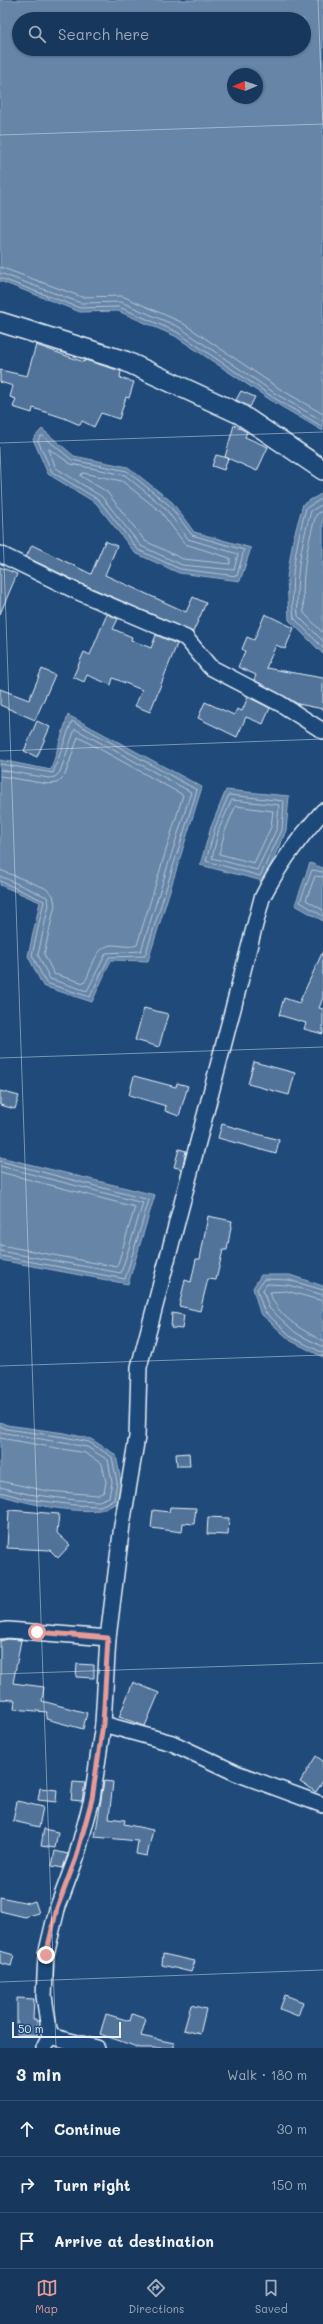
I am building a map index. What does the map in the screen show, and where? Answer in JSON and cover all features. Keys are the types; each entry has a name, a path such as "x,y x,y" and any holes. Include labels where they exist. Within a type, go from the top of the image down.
{"main road":[{"path":"0,322 125,361 240,414 323,470"}],"street":[{"path":"0,554 76,591 186,638 210,667 281,704 323,731"},
{"path":"97,2048 47,2042 44,1996 46,1955 57,1908 76,1858 92,1799 103,1724 108,1638 122,1525 137,1437 139,1366 262,898 278,868 302,834 323,811"},
{"path":"0,1631 8,1630 67,1633 108,1638"},
{"path":"103,1724 172,1743 236,1773 323,1805"}],"water":[{"path":"0,0 323,0 323,431 272,401 175,336 118,311 80,312 0,281"},
{"path":"42,429 74,456 128,467 172,502 194,532 251,548 240,581 179,573 135,553 96,503 48,474 33,439"},
{"path":"323,493 323,654 289,620 287,577 293,540 303,504"},
{"path":"68,715 202,787 148,961 111,960 92,1002 43,986 28,956 40,902 0,885 0,760 51,770"},
{"path":"226,790 289,796 286,831 263,881 200,865 211,827"},
{"path":"310,863 323,868 323,921 295,905"},
{"path":"0,1157 155,1195 128,1284 0,1260"},
{"path":"261,1275 290,1275 323,1286 323,1357 291,1341 260,1313 253,1288"},
{"path":"0,1422 7,1425 65,1433 91,1439 116,1455 121,1482 118,1503 104,1509 88,1511 63,1509 24,1502 0,1495"}],"building":[{"path":"36,345 84,362 85,360 121,371 120,378 134,382 129,398 126,397 119,419 101,413 94,427 82,421 80,425 33,408 32,413 13,407 16,399 10,397 13,386 0,382 0,370 27,376"},
{"path":"241,391 255,397 250,407 236,400"},
{"path":"234,425 247,432 245,437 268,447 257,471 225,457"},
{"path":"216,455 228,458 224,470 212,466"},
{"path":"105,541 117,546 105,575 186,612 193,597 206,603 193,632 80,583 26,557 32,545 91,574"},
{"path":"0,567 17,574 0,614"},
{"path":"107,614 118,619 113,629 132,637 131,640 151,648 156,635 177,644 150,712 135,706 142,690 113,678 111,685 87,675 84,682 73,677 84,652 90,655"},
{"path":"265,614 294,628 285,649 276,645 266,668 323,678 323,709 298,704 254,680 256,675 238,667 245,651 242,649 247,637 254,640"},
{"path":"42,669 55,675 35,720 0,705 0,689 29,700"},
{"path":"248,697 270,708 263,724 246,717 237,737 198,718 205,702 234,715 237,709 242,711"},
{"path":"37,721 50,727 37,757 24,751"},
{"path":"323,951 323,998 319,1008 323,1009 323,1034 304,1029 306,1023 279,1015 284,998 299,1003"},
{"path":"144,1008 168,1014 159,1047 135,1040"},
{"path":"254,1062 295,1073 289,1095 248,1084"},
{"path":"134,1076 176,1087 177,1083 188,1086 179,1116 165,1111 166,1106 129,1095"},
{"path":"0,1091 19,1096 15,1109 0,1105"},
{"path":"222,1124 279,1140 276,1154 218,1138"},
{"path":"179,1149 186,1151 182,1169 174,1167"},
{"path":"208,1216 232,1221 227,1250 223,1250 216,1280 208,1279 200,1311 179,1306 185,1280 191,1282 196,1259 200,1259"},
{"path":"172,1313 184,1315 182,1329 171,1328"},
{"path":"189,1453 190,1466 177,1466 176,1454"},
{"path":"170,1507 196,1508 194,1524 183,1523 182,1532 151,1528 153,1510 169,1512"},
{"path":"9,1510 59,1514 57,1533 70,1545 58,1558 50,1550 7,1548"},
{"path":"208,1517 229,1518 228,1535 207,1534"},
{"path":"8,1639 21,1640 13,1683 44,1687 42,1701 87,1713 83,1729 46,1719 47,1712 14,1709 15,1700 0,1699 0,1641"},
{"path":"77,1664 94,1665 94,1678 76,1677"},
{"path":"133,1682 159,1693 145,1726 119,1717"},
{"path":"316,1756 323,1761 323,1781 316,1792 300,1782"},
{"path":"104,1781 113,1782 109,1818 125,1820 124,1824 153,1830 147,1856 136,1854 138,1841 95,1837"},
{"path":"73,1782 85,1783 82,1801 71,1800"},
{"path":"40,1788 57,1790 56,1802 38,1800"},
{"path":"17,1801 43,1807 39,1827 13,1821"},
{"path":"44,1829 58,1832 55,1848 41,1846"},
{"path":"55,1851 68,1854 63,1868 52,1866"},
{"path":"0,1897 29,1903 35,1901 39,1913 25,1917 0,1911"},
{"path":"0,1951 14,1955 11,1966 0,1963"},
{"path":"163,1954 195,1961 191,1972 162,1965"},
{"path":"285,1995 303,2002 298,2016 280,2009"},
{"path":"17,1998 34,1999 33,2020 37,2020 37,2035 17,2034"},
{"path":"191,2005 206,2009 200,2034 184,2030"},
{"path":"106,2014 130,2021 132,2014 146,2019 141,2036 174,2043 174,2048 140,2048 100,2034"}],"route":[{"path":"37,1632 108,1638 103,1724 92,1799 76,1858 57,1908 46,1955"}]}
